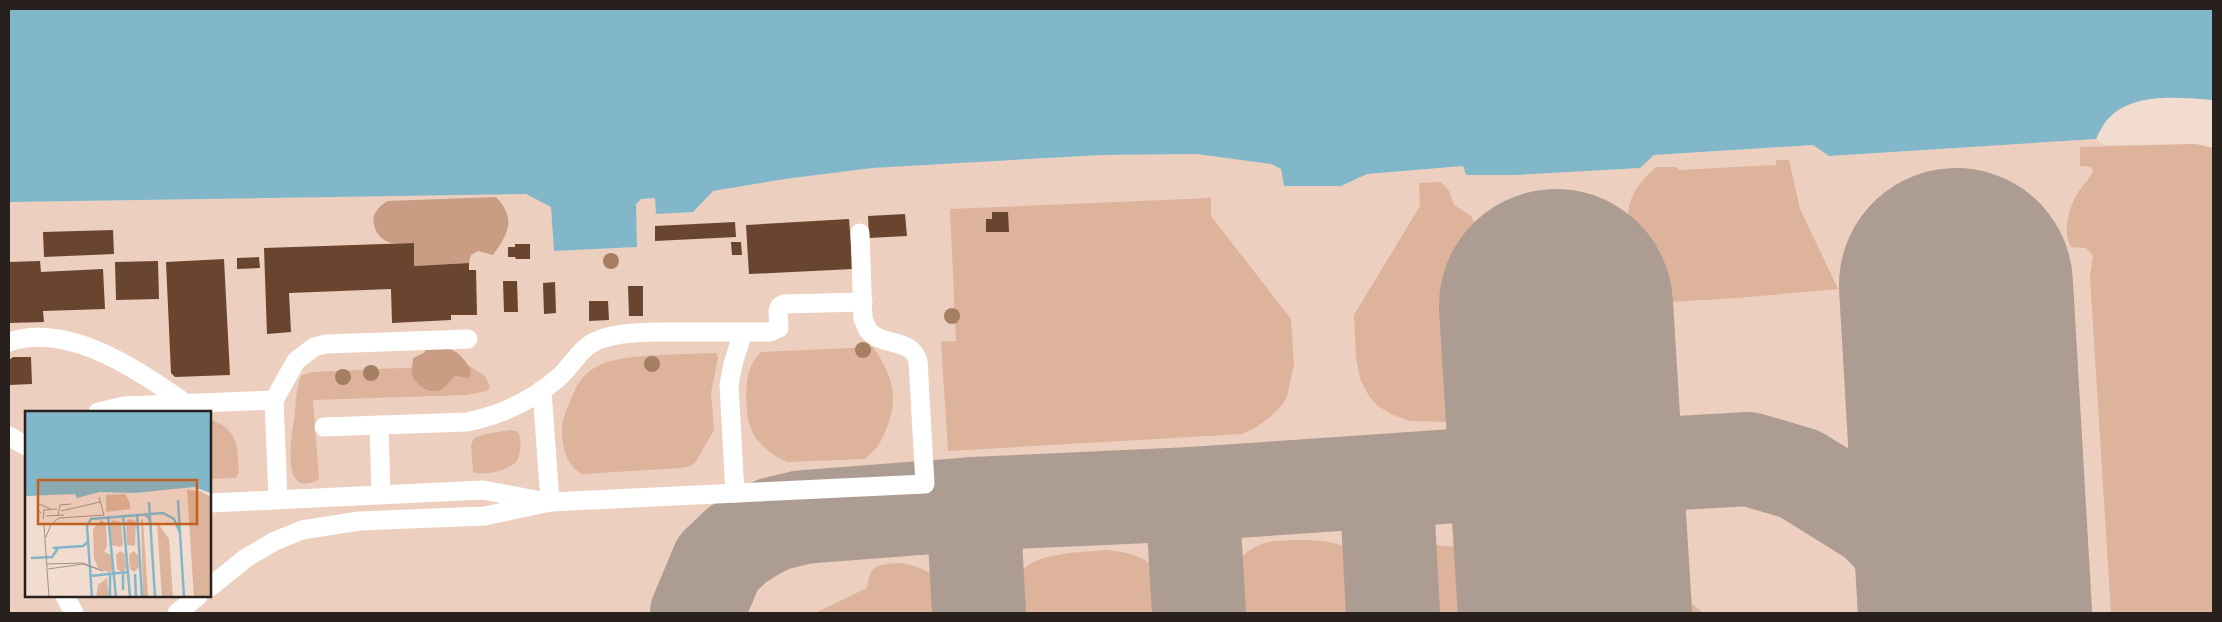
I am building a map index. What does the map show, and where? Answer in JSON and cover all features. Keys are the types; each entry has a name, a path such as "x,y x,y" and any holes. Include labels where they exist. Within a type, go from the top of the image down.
{"lane":[{"path":"211,586 246,558 302,530 359,521 485,516 550,502 925,484 920,370 917,356 906,345 880,338 869,331 863,319 860,233"},
{"path":"324,427 467,422 487,418 506,411 542,390 559,377 581,352 597,340 646,332 770,332 779,328 778,311 780,306 784,304 863,302"},
{"path":"735,492 729,386 733,364 743,332"},
{"path":"9,342 33,338 53,338 75,342 147,376 185,403"},
{"path":"278,499 274,400 296,361 314,347 326,344 468,339"},
{"path":"542,390 550,502"},
{"path":"102,411 124,406 274,400"},
{"path":"379,425 381,494"},
{"path":"9,436 25,445"},
{"path":"211,503 483,490 550,502"},
{"path":"65,597 74,613"},
{"path":"180,608 196,597"}],"shaded area":[{"path":"2096,139 2104,145 2196,144 2213,148 2213,613 9,613 9,202 526,194 551,207 554,251 637,247 636,204 640,199 655,198 656,214 693,212 713,191 785,179 872,168 1102,155 1196,154 1271,164 1281,169 1284,186 1341,186 1367,174 1463,166 1466,175 1517,175 1640,168 1654,155 1813,145 1829,156"},
{"path":"2196,144 2213,148 2213,613 2111,613 2090,277 2093,255 2086,248 2071,247 2067,234 2068,219 2072,205 2093,170 2091,167 2080,166 2080,147"},
{"path":"1776,160 1789,160 1800,209 1838,289 1637,304 1628,214 1631,200 1637,188 1646,177 1656,167 1677,167 1678,170 1776,165"},
{"path":"1441,182 1449,191 1454,205 1471,216 1477,229 1481,354 1479,387 1464,411 1447,422 1410,421 1393,415 1378,406 1369,396 1360,379 1356,358 1354,315 1420,206 1419,183"},
{"path":"496,197 507,212 508,226 506,233 493,255 478,251 471,255 469,263 414,266 414,243 398,243 385,240 378,234 373,221 379,207 387,201"},
{"path":"1211,198 1211,216 1291,319 1294,365 1287,396 1282,405 1269,418 1242,434 948,451 941,342 956,341 950,209"},
{"path":"427,347 449,349 458,353 471,370 469,378 455,376 443,389 437,391 424,388 416,382 412,370 413,358 424,353"},
{"path":"873,347 890,378 893,398 890,420 881,440 871,454 864,459 788,462 761,445 753,434 749,423 747,387 749,371 761,352"},
{"path":"716,353 718,357 711,393 714,430 696,461 691,466 582,474 569,461 564,450 562,437 563,423 576,387 589,371 605,363 620,359 671,354"},
{"path":"468,365 485,376 490,387 487,391 466,395 313,400 319,479 306,484 298,481 293,473 291,448 297,389 302,375 312,372"},
{"path":"211,420 226,429 235,440 239,473 236,478 211,479"},
{"path":"510,430 517,431 520,436 519,454 515,463 495,472 473,472 471,445 474,438"},
{"path":"1292,540 1338,544 1358,554 1368,574 1371,613 1227,613 1230,581 1238,562 1245,554 1268,542"},
{"path":"1435,545 1460,547 1470,553 1475,613 1413,613 1410,572"},
{"path":"1107,550 1135,556 1153,566 1162,585 1166,613 1008,613 1009,593 1015,578 1026,567 1055,555"},
{"path":"899,563 919,568 935,577 945,592 950,613 815,613 867,588 870,574 876,567"},
{"path":"1669,587 1704,613 1671,613"}],"water":[{"path":"9,9 2213,9 2213,100 2158,98 2131,104 2119,110 2108,119 2096,139 1829,156 1813,145 1654,155 1640,168 1517,175 1466,175 1463,166 1367,174 1341,186 1284,186 1281,169 1271,164 1196,154 1102,155 872,168 785,179 713,191 693,212 656,214 655,198 641,199 636,204 637,247 554,251 551,207 526,194 9,202"}],"building":[{"path":"992,212 1008,212 1009,232 986,232 986,219 992,219"},
{"path":"905,214 907,236 869,238 868,216"},
{"path":"849,219 853,269 749,274 746,225"},
{"path":"735,222 736,237 655,241 655,226"},
{"path":"113,230 114,254 44,257 43,232"},
{"path":"731,242 741,242 742,255 732,255"},
{"path":"414,243 414,266 469,263 469,270 476,270 477,315 451,315 451,320 392,323 391,289 289,293 291,332 267,334 264,248"},
{"path":"515,244 530,244 530,259 508,257 508,247 515,247"},
{"path":"259,257 260,268 237,269 237,258"},
{"path":"224,259 230,375 175,377 171,373 166,262"},
{"path":"40,261 41,272 103,269 105,309 43,311 44,322 9,323 9,262"},
{"path":"158,261 159,299 116,300 115,262"},
{"path":"503,281 517,281 518,312 504,312"},
{"path":"555,282 556,313 544,314 543,283"},
{"path":"628,286 643,286 643,316 629,316"},
{"path":"589,301 608,301 609,320 589,321"},
{"path":"13,357 31,357 32,384 9,385 9,360"}],"taxiway":[{"path":"697,613 718,563 737,545 774,524 803,517 973,504 1192,494 1470,475 1749,459 1800,474 1874,520 1898,545 1921,575 1942,613"},
{"path":"1470,475 1511,485 1528,495 1542,508 1558,539 1571,613"},
{"path":"1386,482 1393,613"},
{"path":"1192,494 1199,613"},
{"path":"973,504 979,613"}],"runway":[{"path":"1956,285 1975,613"},
{"path":"1556,306 1575,613"}]}
